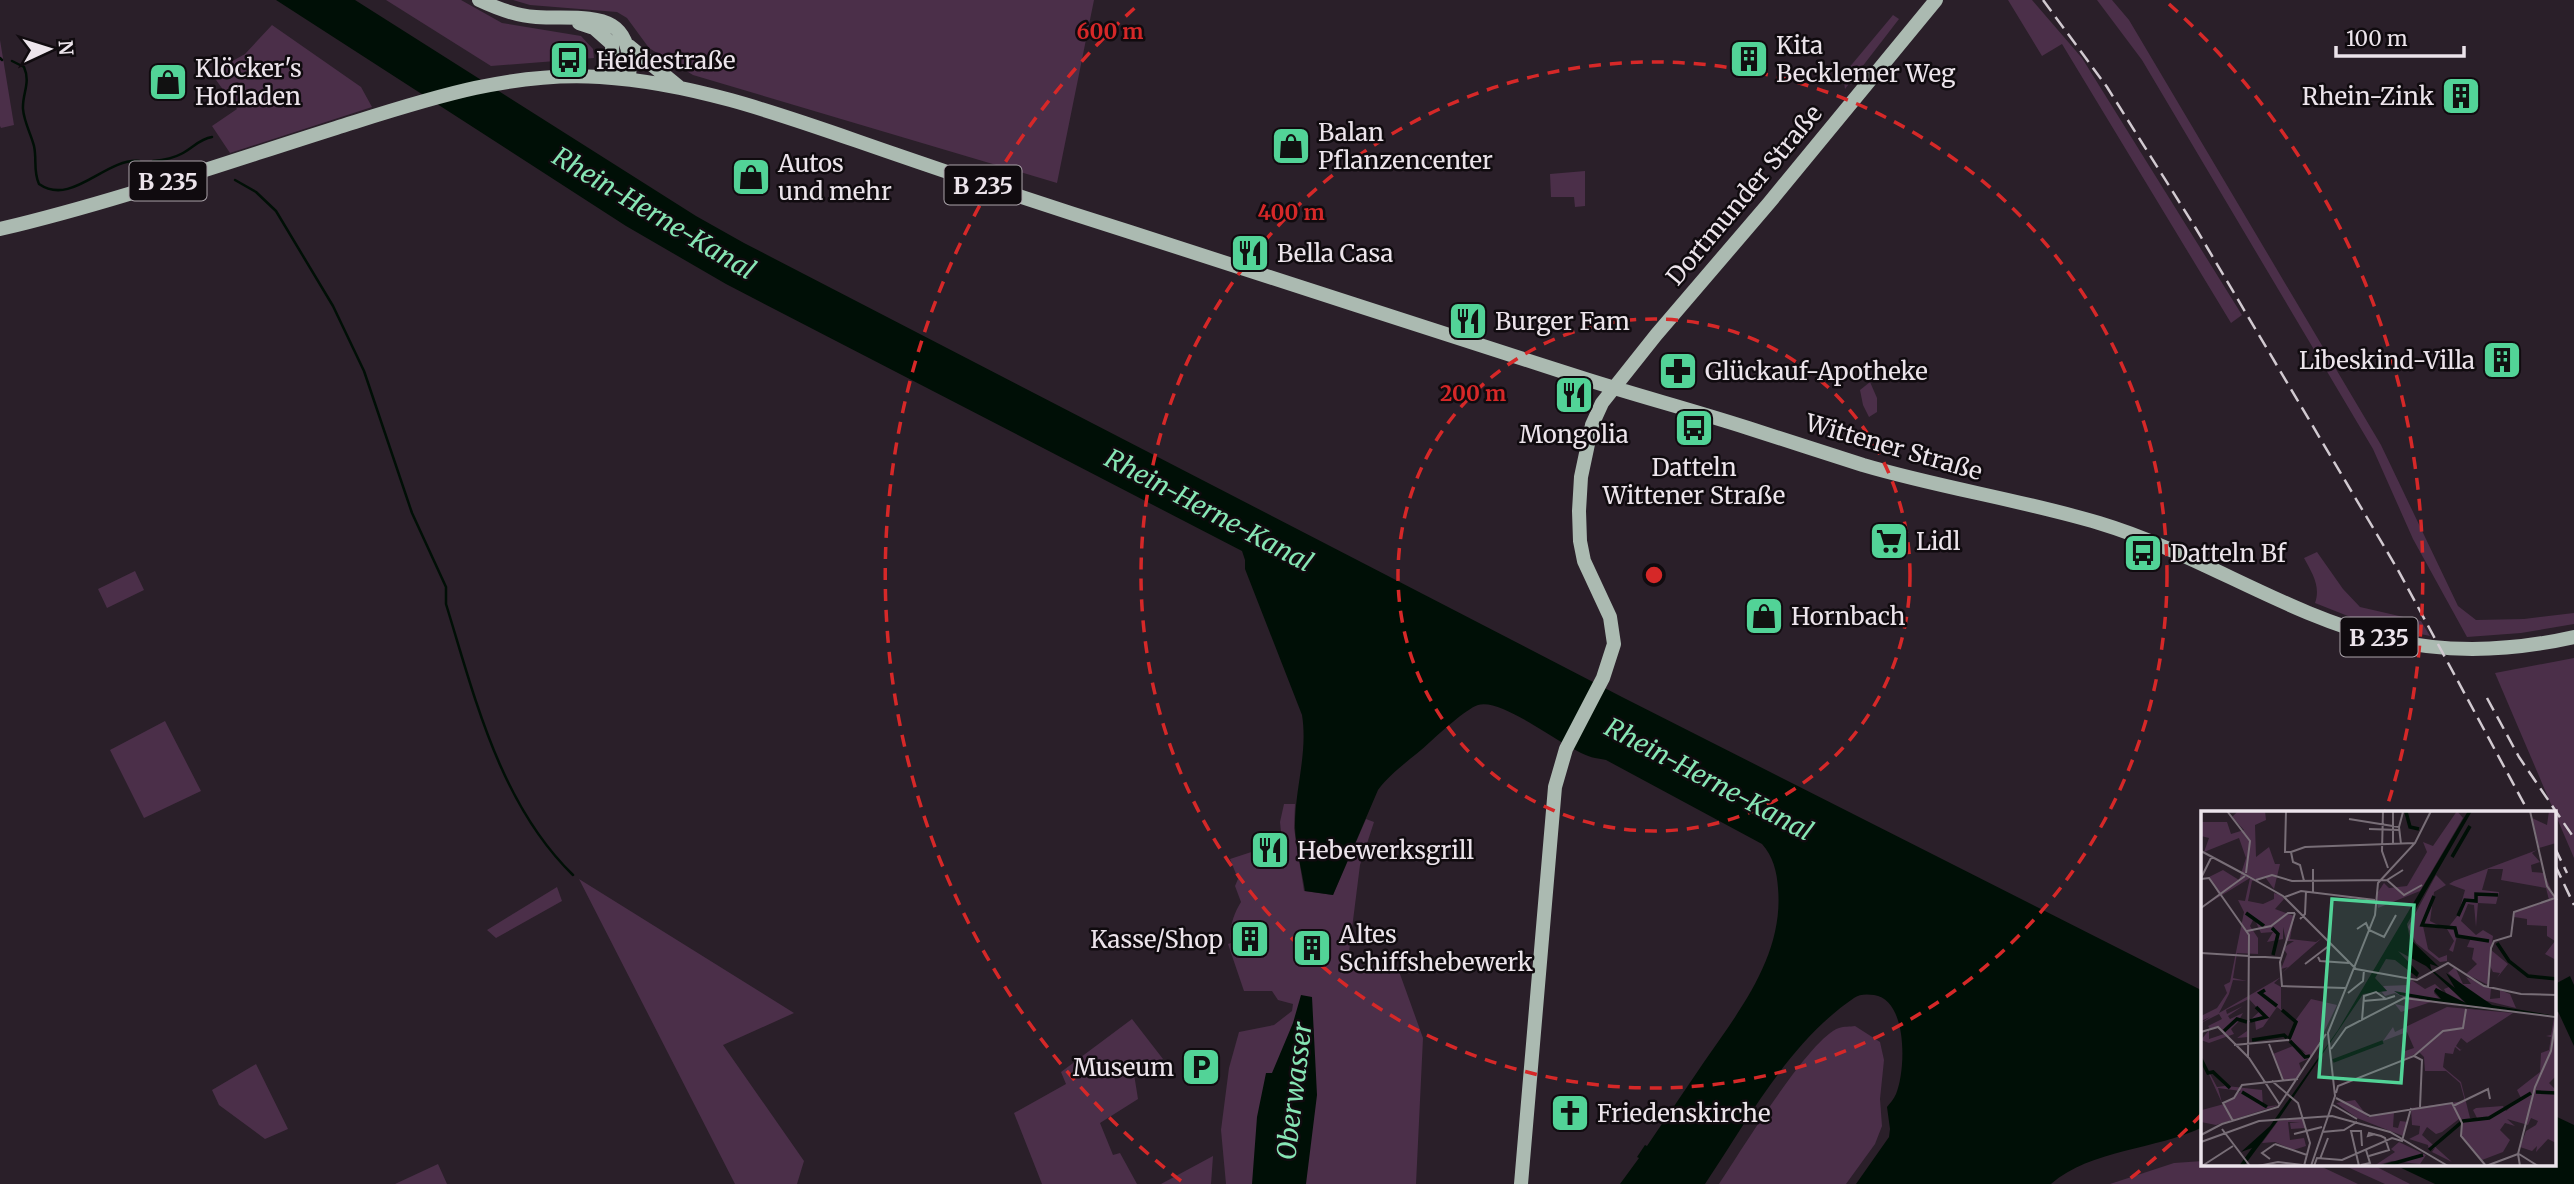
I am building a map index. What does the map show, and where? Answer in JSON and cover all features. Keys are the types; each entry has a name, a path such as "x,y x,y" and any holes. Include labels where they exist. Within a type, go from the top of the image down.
{"main road":[{"path":"479,0 520,15 572,18 583,16 600,19 613,26 629,46 629,79"},
{"name":"Dortmunder Straße","path":"1521,1184 1555,788 1566,749 1603,678 1613,649 1610,617 1584,561 1579,511 1581,477 1592,425 1602,403 1656,335 1936,0"},
{"path":"572,18 594,28 612,44 613,78"},
{"name":"B 235","path":"629,46 680,88"},
{"name":"B 235","path":"0,229 93,204 405,106 510,81 571,76 629,79 680,88"},
{"name":"Wittener Straße","path":"680,88 812,125 981,184 1616,387 1914,479 2107,526 2182,553 2308,612 2389,640 2444,649 2483,649 2514,648 2574,637"}],"shaded area":[{"path":"386,0 461,0 502,23 581,36 593,49 594,58 491,66"},
{"path":"513,0 1094,0 1057,183 693,75 649,48 627,18 617,12 530,5"},
{"path":"2008,0 2032,0 2082,58 2242,315 2231,323 2062,44 2042,56"},
{"path":"2097,0 2112,0 2129,20 2381,445 2458,606 2476,620 2524,619 2574,613 2574,624 2521,633 2467,637 2413,539 2373,449 2142,60"},
{"path":"1893,15 1899,19 1845,89 1843,75"},
{"path":"272,25 361,87 372,107 230,153 212,126 237,109 211,73 245,54"},
{"path":"0,40 14,125 1,128 0,126"},
{"path":"1585,171 1585,206 1575,207 1574,197 1551,197 1550,174"},
{"path":"1870,382 1877,398 1877,412 1869,417 1860,390"},
{"path":"2317,552 2343,589 2360,607 2421,621 2430,636 2363,622 2315,603 2316,585 2304,558"},
{"path":"135,571 144,590 107,608 98,589"},
{"path":"2574,658 2574,858 2556,811 2495,673"},
{"path":"165,721 201,791 144,818 110,750"},
{"path":"1284,804 1295,804 1294,828 1304,891 1333,895 1366,819 1374,822 1360,865 1347,968 1396,963 1423,1038 1416,1184 1226,1184 1221,1130 1229,1068 1239,1032 1274,1025 1292,1011 1293,1004 1278,1000 1272,991 1244,991 1228,944 1231,943 1232,922 1241,902 1235,886 1238,879 1230,859 1282,842 1280,822"},
{"path":"579,879 794,1013 723,1045 804,1161 797,1184 735,1184"},
{"path":"557,887 562,901 496,938 487,930"},
{"path":"1132,1019 1163,1059 1134,1074 1138,1099 1100,1123 1113,1155 1120,1153 1137,1184 1042,1184 1014,1113 1066,1084 1061,1072"},
{"path":"1855,1026 1880,1042 1884,1060 1880,1099 1882,1126 1875,1144 1846,1184 1719,1184 1776,1098 1811,1052 1826,1036 1839,1028"},
{"path":"256,1064 288,1129 265,1139 219,1105 212,1090"},
{"path":"1213,1156 1211,1184 1161,1184"},
{"path":"2201,1161 2201,1166 2320,1166 2358,1184 2110,1184 2174,1163"},
{"path":"438,1164 447,1184 395,1184"},
{"path":"2345,1166 2375,1166 2410,1184 2385,1184"}],"water":[{"name":"Rhein-Herne-Kanal","path":"276,0 355,0 696,216 744,243 1622,697 2201,990 2201,1128 2085,1164 2067,1172 2051,1184 1856,1184 1889,1137 1887,1107 1895,1096 1902,1069 1902,1037 1893,1009 1885,1000 1874,995 1863,995 1854,998 1830,1016 1789,1059 1705,1184 1620,1184 1732,1022 1767,959 1778,913 1778,888 1774,864 1762,844 1606,760 1583,754 1503,709 1478,705 1446,727 1378,790 1333,895 1305,891 1295,825 1303,743 1302,715 1245,569 1242,551 726,284 626,226"},
{"path":"2570,976 2574,985 2574,1046 2556,1007 2556,983"},
{"name":"Oberwasser","path":"1301,995 1312,997 1317,1095 1306,1184 1252,1184 1257,1117 1266,1073 1272,1073 1293,1023"},
{"path":"2556,1116 2574,1125 2574,1184 2435,1184 2397,1166 2556,1166"}],"waterway":[{"path":"12,61 24,67 26,73 23,109 34,146 39,184 64,190 126,162 139,161"},
{"path":"153,161 178,156 212,137"},
{"path":"235,180 256,192 276,211 333,306 364,371 412,513 446,587 446,604 493,748 526,816 548,847 573,875"}],"railway":[{"path":"2043,0 2107,87 2195,227 2398,570 2528,811"},
{"path":"2487,698 2519,757 2556,811"},
{"path":"2556,811 2574,838"},
{"path":"2556,850 2567,873"},
{"path":"2556,867 2574,905"}],"place":[{"name":"Kita Becklemer Weg","path":"1749,59"},
{"name":"Heidestraße","path":"569,60"},
{"name":"Klöcker's Hofladen","path":"168,82"},
{"name":"Rhein-Zink","path":"2461,96"},
{"name":"Balan Pflanzencenter","path":"1291,146"},
{"name":"Autos und mehr","path":"751,177"},
{"name":"Bella Casa","path":"1250,253"},
{"name":"Burger Fam","path":"1468,321"},
{"name":"Libeskind-Villa","path":"2502,360"},
{"name":"Glückauf-Apotheke","path":"1678,371"},
{"name":"Mongolia","path":"1574,395"},
{"name":"Datteln Wittener Straße","path":"1694,428"},
{"name":"Lidl","path":"1889,541"},
{"name":"Datteln Bf","path":"2143,553"},
{"name":"Hornbach","path":"1764,616"},
{"name":"Hebewerksgrill","path":"1270,850"},
{"name":"Kasse/Shop","path":"1250,939"},
{"name":"Altes Schiffshebewerk","path":"1312,948"},
{"name":"Museum","path":"1201,1067"},
{"name":"Friedenskirche","path":"1570,1113"}]}
